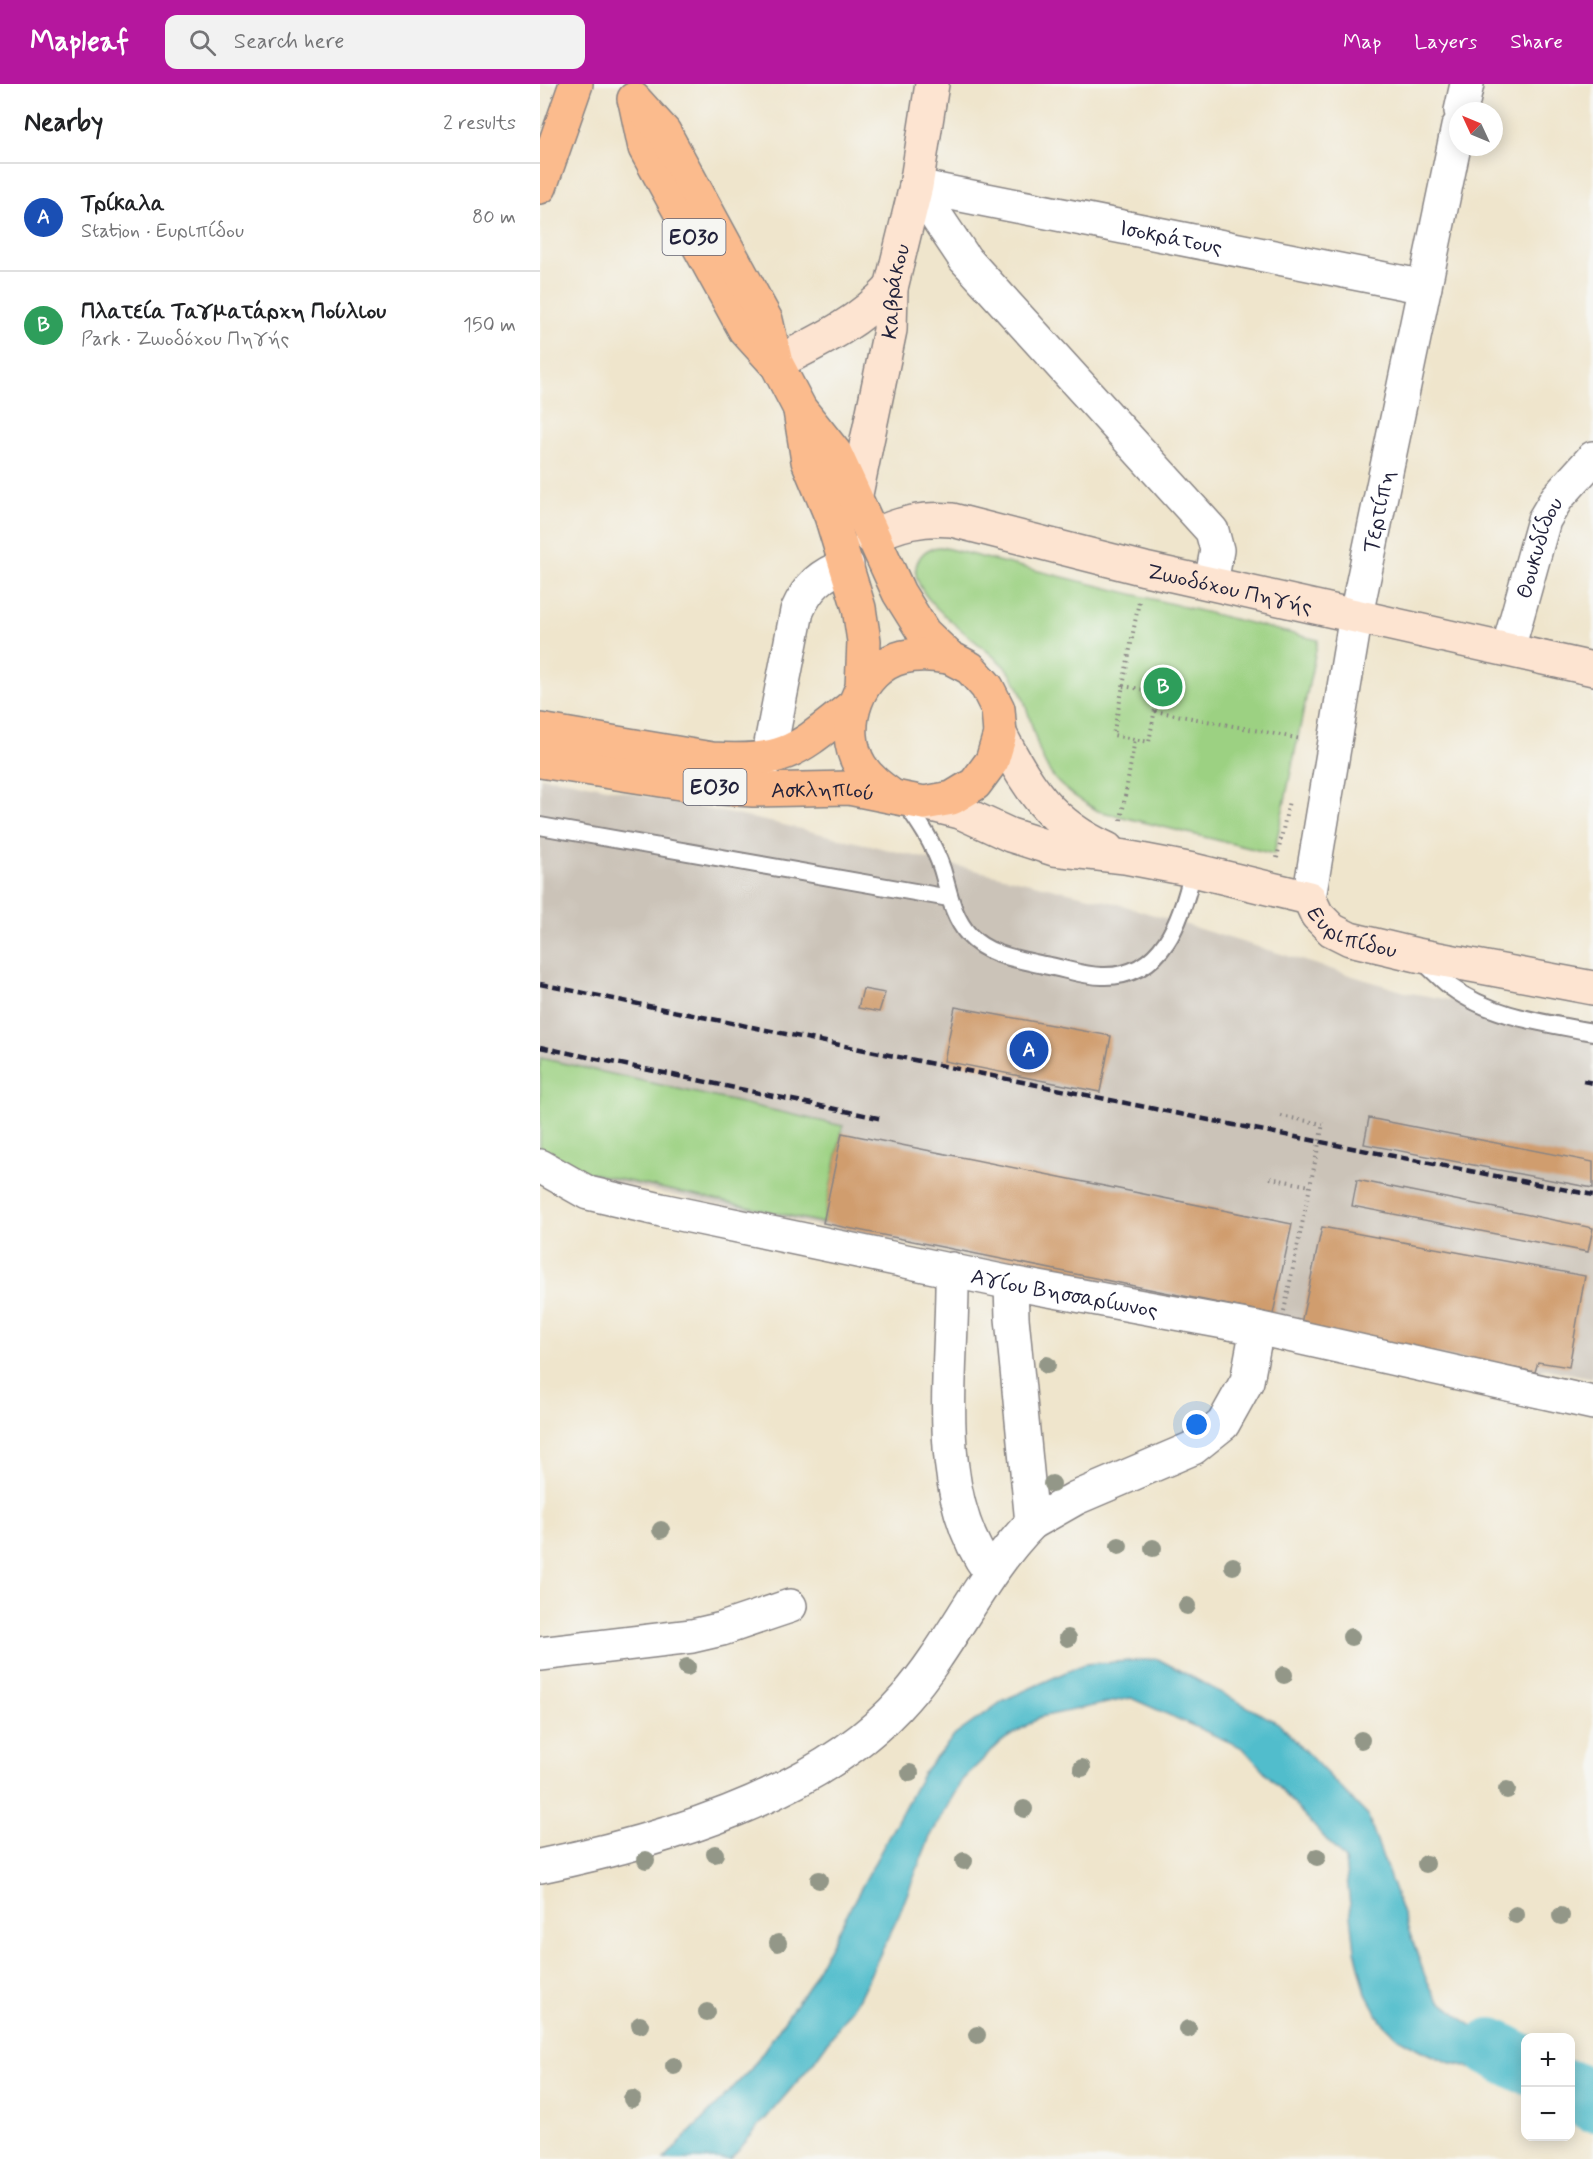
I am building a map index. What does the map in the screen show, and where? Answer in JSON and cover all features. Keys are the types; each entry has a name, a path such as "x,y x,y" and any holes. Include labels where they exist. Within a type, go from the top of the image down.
{"main road":[{"path":"540,187 576,84"},
{"name":"Ασκληπιού","path":"540,762 706,787 753,790 849,788 906,800 951,798 975,784 992,761 1000,734 998,709 987,687 970,668 949,657 924,633 899,593 871,537 835,453 800,409 776,363 745,330 645,148 630,92"},
{"name":"Ασκληπιού","path":"800,409 808,461 847,565 864,641 858,696 850,726 852,747 861,767 874,783 906,800"},
{"name":"Ασκληπιού","path":"540,730 712,759 768,759 787,754 812,738 858,696 879,670 900,657 924,653 949,657"}],"street":[{"name":"Καβράκου","path":"855,499 890,330 891,288 916,186 932,84"},
{"path":"1463,102 1467,84"},
{"name":"Τερτίπη","path":"1309,898 1356,615 1452,156"},
{"name":"Ισοκράτους","path":"916,186 1425,287"},
{"path":"916,186 965,259 1212,531 1217,550 1212,583"},
{"path":"776,363 852,324 872,308 891,288"},
{"name":"Θουκυδίδου","path":"1508,649 1544,520 1557,498 1593,458"},
{"name":"Ζωοδόχου Πηγής","path":"871,537 895,525 924,519 952,520 1145,569 1593,669"},
{"path":"768,759 797,611 805,593 816,580 847,565"},
{"name":"Ευριπίδου","path":"1000,734 1021,776 1040,802 1088,840 1122,842 1193,870 1309,898 1317,915 1350,939 1417,956 1593,988"},
{"name":"Ευριπίδου","path":"906,800 960,812 1010,836 1054,849 1122,842"},
{"name":"Αγίου Βησσαρίωνος","path":"540,1167 588,1193 1011,1282 1257,1328 1593,1402"},
{"path":"952,1269 949,1398 954,1481 963,1520 978,1555 990,1572"},
{"path":"1011,1282 1012,1318 1032,1522"},
{"path":"540,1866 592,1855 671,1832 761,1798 829,1764 869,1733 905,1699 957,1629 990,1572 1010,1545 1032,1522 1076,1498 1192,1448 1223,1424 1247,1381 1257,1328"},
{"path":"540,1654 692,1636 722,1629 790,1606"}],"lane":[{"path":"906,800 942,867 949,898 958,920 970,936 987,948 1005,956 1100,976 1120,976 1140,969 1158,954 1174,932 1185,906 1193,870"},
{"path":"540,826 949,898"},
{"path":"1417,956 1452,987 1481,1005 1516,1017 1593,1032"}],"path":[{"path":"1123,686 1158,692 1149,742 1113,735 1145,569"},
{"path":"1155,711 1302,739 1300,750"},
{"path":"1122,842 1135,739"},
{"path":"1265,857 1276,859 1290,793"},
{"path":"1281,1116 1323,1124 1284,1311"},
{"path":"1270,1178 1310,1186"}],"shaded area":[{"path":"540,777 568,780 775,823 1115,903 1405,992 1593,1025 1593,1378 1543,1368 1540,1378 567,1173 540,1157"}],"green space":[{"path":"941,547 1318,640 1274,854 1098,811 1064,788 1046,766 1018,685 1010,673 933,604 921,589 916,573 919,559 928,550"},
{"path":"540,1058 843,1126 823,1223 576,1170 540,1153"}],"water":[{"path":"1158,1659 1278,1723 1368,1816 1425,1976 1436,1998 1484,2035 1491,2047 1487,2071 1448,2062 1420,2050 1398,2038 1381,2021 1366,1994 1355,1950 1345,1860 1243,1748 1131,1698 1040,1717 1002,1741 962,1780 929,1839 899,1915 859,1998 813,2063 731,2159 664,2159 751,2069 807,1988 923,1773 955,1735 1004,1700 1084,1664"}],"building":[{"path":"863,989 885,993 879,1012 858,1008"},
{"path":"955,1007 1111,1036 1100,1092 944,1061"},
{"path":"1369,1118 1593,1162 1593,1188 1364,1144"},
{"path":"842,1133 1292,1224 1273,1314 823,1223"},
{"path":"1357,1180 1593,1228 1588,1252 1352,1206"},
{"path":"1322,1227 1585,1276 1569,1367 1538,1362 1535,1372 1300,1328"}],"waterway":[{"path":"1491,2047 1521,2062"},
{"path":"1575,2092 1593,2103"}],"railway":[{"path":"540,984 1224,1123 1593,1195"},
{"path":"540,1047 883,1119"},
{"path":"1583,1081 1593,1083"}],"place":[{"name":"Πλατεία Ταγματάρχη Πούλιου","path":"1163,687"},
{"name":"Τρίκαλα","path":"1029,1050"}]}
